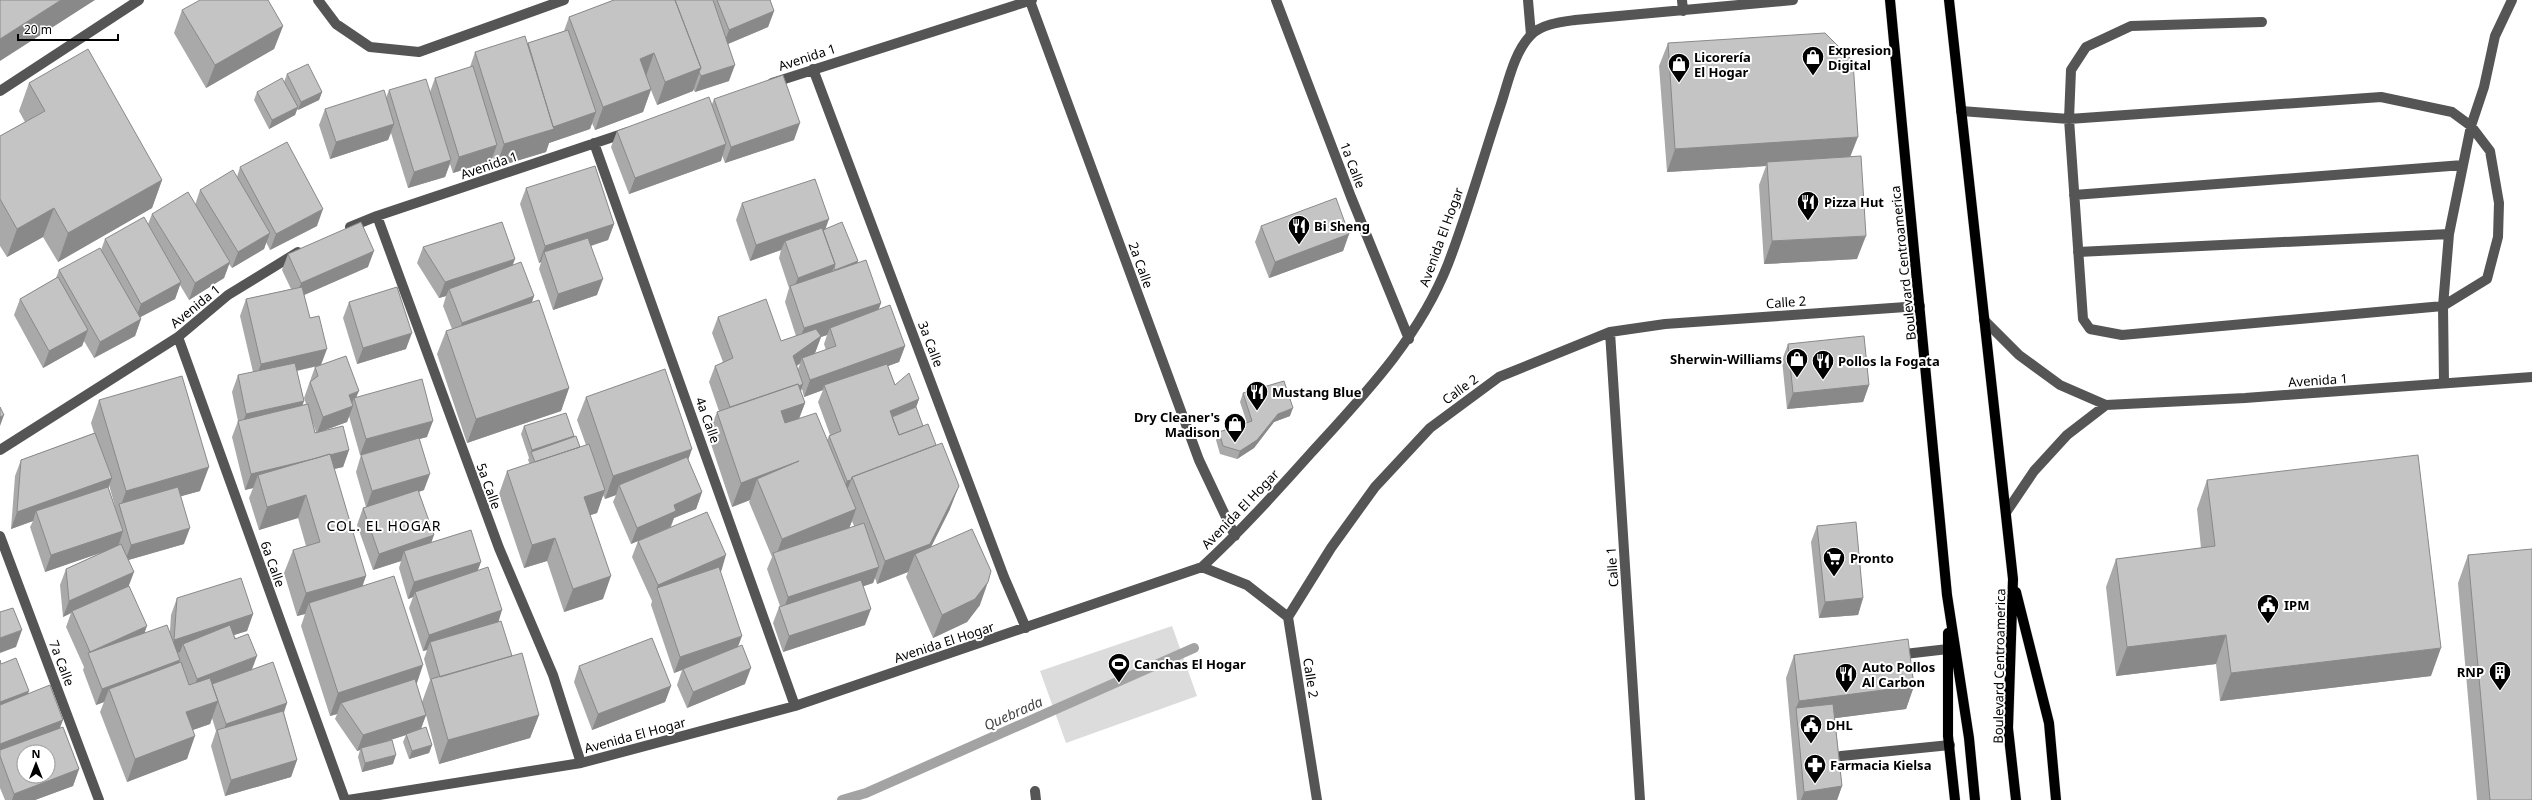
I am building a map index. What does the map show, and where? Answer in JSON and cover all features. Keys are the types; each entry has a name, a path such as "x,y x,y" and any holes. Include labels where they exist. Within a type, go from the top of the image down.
{"main road":[{"name":"Boulevard Centroamerica","path":"1890,0 1947,595 1969,738 1976,800"},
{"name":"Boulevard Centroamerica","path":"1949,0 1984,320 2007,512 2012,579 2008,728 2016,800"},
{"name":"Boulevard Centroamerica","path":"2012,579 2049,723 2056,800"},
{"name":"Boulevard Centroamerica","path":"1947,595 1950,745 1955,800"}],"street":[{"path":"0,92 139,0"},
{"path":"318,0 336,24 370,47 419,52 564,0"},
{"name":"Avenida 1","path":"760,87 1031,0"},
{"name":"2a Calle","path":"1031,0 1199,460 1235,536"},
{"name":"1a Calle","path":"1276,0 1351,197 1408,339"},
{"path":"1528,0 1531,35"},
{"path":"1682,0 1682,11"},
{"name":"Avenida El Hogar","path":"348,800 580,763 795,706 1202,567 1235,536 1358,402 1408,339 1434,296 1448,264 1507,86 1519,54 1531,35 1551,24 1575,20 1793,0"},
{"path":"2444,383 2443,306 2449,234 2471,126 2484,87 2495,36 2512,0"},
{"path":"1961,110 2068,119 2381,97 2452,112 2471,126 2490,151 2499,203 2498,237 2487,279 2443,306 2122,335 2090,330 2082,319 2068,119 2071,70 2086,47 2131,26 2262,22"},
{"name":"3a Calle","path":"813,69 1004,577 1026,628"},
{"name":"Avenida 1","path":"342,231 377,216 639,128"},
{"name":"4a Calle","path":"594,143 795,706"},
{"path":"2074,196 2463,165"},
{"name":"5a Calle","path":"377,216 499,548 552,675 580,763"},
{"path":"2078,252 2449,234"},
{"name":"Avenida 1","path":"0,450 178,337 228,295 307,246"},
{"name":"Calle 2","path":"1317,800 1288,617 1331,548 1375,487 1430,428 1499,378 1610,332 1665,324 1920,306"},
{"name":"Avenida 1","path":"1984,320 2019,355 2054,380 2106,405 2245,398 2532,377"},
{"name":"Calle 1","path":"1610,332 1640,800"},
{"name":"6a Calle","path":"178,337 345,800"},
{"path":"2007,512 2034,471 2062,440 2106,405"},
{"name":"7a Calle","path":"0,536 99,800"},
{"path":"1202,567 1247,585 1288,617"},
{"path":"1887,656 1948,649"},
{"path":"1841,756 1950,745"}],"shaded area":[{"name":"Canchas El Hogar","path":"1172,626 1197,696 1066,743 1040,671"}],"building":[{"path":"0,0 61,0 0,39"},
{"path":"200,0 268,0 283,26 215,65 182,10"},
{"path":"614,0 675,0 701,68 665,82 654,53 640,59 651,89 603,107 569,17"},
{"path":"675,0 713,0 735,65 701,76 699,72 701,68"},
{"path":"717,0 770,0 774,11 729,30"},
{"path":"568,30 596,112 553,127 528,43"},
{"path":"1825,33 1853,61 1858,137 1675,149 1668,43"},
{"path":"525,36 554,129 504,144 475,52"},
{"path":"88,49 162,180 68,233 54,208 17,229 0,199 0,136 45,111 29,83"},
{"path":"308,64 322,92 301,102 287,74"},
{"path":"473,66 497,145 459,157 435,78"},
{"path":"783,75 800,123 731,147 714,99"},
{"path":"282,78 298,107 272,120 257,92"},
{"path":"426,79 451,160 414,172 389,90"},
{"path":"384,90 394,124 336,142 325,109"},
{"path":"709,97 726,144 635,178 617,131"},
{"path":"287,142 323,209 276,234 240,167"},
{"name":"Pizza Hut","path":"1861,156 1866,236 1772,241 1767,162"},
{"path":"595,166 614,224 545,246 526,188"},
{"path":"233,170 270,233 238,252 200,190"},
{"path":"815,179 829,219 756,245 742,203"},
{"path":"188,192 230,262 195,283 152,214"},
{"path":"1336,198 1349,234 1275,262 1261,226"},
{"path":"144,217 181,282 141,304 105,239"},
{"path":"361,222 374,251 301,283 288,254"},
{"path":"502,222 515,259 445,282 423,247"},
{"path":"842,222 858,261 835,270 835,264 823,230"},
{"path":"822,228 835,264 798,278 785,241"},
{"path":"588,238 603,279 558,294 544,252"},
{"path":"100,248 141,319 100,342 59,270"},
{"path":"866,260 881,303 804,328 790,286"},
{"path":"521,262 534,296 462,323 449,289"},
{"path":"58,277 88,330 49,351 20,299"},
{"path":"302,287 310,318 319,316 327,349 261,364 246,299"},
{"path":"397,287 412,333 363,348 349,302"},
{"path":"766,299 781,341 816,329 821,336 793,356 803,384 799,386 798,384 730,407 715,366 733,358 718,317"},
{"path":"539,300 569,388 476,419 446,331"},
{"path":"890,305 905,346 810,380 802,358 836,346 830,328"},
{"name":"Pollos la Fogata","path":"1864,336 1869,385 1793,393 1788,344"},
{"path":"346,356 359,391 349,395 353,406 323,417 310,382 318,376 315,367"},
{"path":"295,363 304,401 246,414 238,375"},
{"path":"887,364 895,385 909,373 919,399 890,411 899,435 928,424 936,445 852,477 851,480 847,481 829,436 841,431 824,385"},
{"path":"665,369 692,449 613,476 586,397"},
{"path":"182,376 209,467 126,491 99,400"},
{"path":"422,379 433,421 366,439 354,398"},
{"path":"1284,381 1293,408 1278,414 1257,440 1240,451 1223,446 1219,432 1252,421 1243,393"},
{"path":"798,384 805,403 781,411 785,423 816,413 856,509 782,539 757,479 799,461 741,483 717,412"},
{"path":"308,404 315,433 343,426 349,450 251,474 238,421"},
{"path":"0,407 4,415 0,417"},
{"path":"916,407 923,426 899,435 892,417"},
{"path":"566,413 574,436 532,450 524,426"},
{"path":"95,433 112,478 17,512 21,460"},
{"path":"576,436 580,447 535,462 531,452"},
{"path":"419,438 430,474 372,491 361,455"},
{"path":"942,443 959,486 930,544 885,561 852,477"},
{"path":"589,444 605,490 584,497 611,576 573,589 555,538 532,545 507,471"},
{"path":"330,454 366,576 306,593 293,550 320,542 306,495 267,507 258,475"},
{"name":"IPM","path":"2418,455 2441,648 2231,673 2226,635 2127,647 2116,559 2215,546 2207,480"},
{"path":"687,457 702,492 674,505 676,511 637,528 619,485"},
{"path":"108,487 123,531 51,555 36,511"},
{"path":"178,487 190,528 131,545 119,504"},
{"path":"418,490 434,535 379,554 363,508"},
{"path":"707,512 726,555 658,585 638,541"},
{"name":"Pronto","path":"1856,522 1863,598 1825,602 1817,526"},
{"path":"864,523 879,567 788,597 773,553"},
{"path":"972,529 991,571 988,582 975,599 942,615 915,554"},
{"path":"471,530 481,562 414,582 404,551"},
{"path":"121,544 134,572 69,601 66,569"},
{"name":"RNP","path":"2532,549 2532,800 2490,800 2468,555"},
{"path":"488,567 502,610 429,635 415,592"},
{"path":"719,567 742,636 680,657 657,588"},
{"path":"394,576 423,665 338,693 309,603"},
{"path":"241,578 253,614 174,640 177,598"},
{"path":"861,580 871,609 789,636 779,607"},
{"path":"129,586 147,626 90,652 72,611"},
{"path":"13,608 22,630 0,638 0,612"},
{"path":"501,621 512,656 440,677 430,642"},
{"path":"167,625 180,660 102,689 88,653"},
{"path":"230,625 235,639 248,634 257,656 197,679 183,644"},
{"path":"652,638 671,686 598,714 579,666"},
{"path":"1908,639 1914,686 1799,701 1794,655"},
{"path":"742,645 751,668 693,692 683,669"},
{"path":"522,653 539,715 448,740 431,679"},
{"path":"16,658 29,691 0,702 0,660 1,664"},
{"path":"181,662 189,685 210,678 218,701 186,712 195,736 135,759 109,689"},
{"path":"273,662 287,703 226,724 212,684"},
{"path":"415,679 426,715 363,735 341,703"},
{"path":"50,685 63,720 0,744 0,705"},
{"path":"1833,704 1842,786 1804,792 1796,708"},
{"path":"283,711 297,760 231,780 217,730"},
{"path":"63,727 79,769 56,778 56,744 16,744"},
{"path":"426,727 432,745 412,751 406,734"},
{"path":"392,740 396,755 365,763 361,748"},
{"path":"16,744 16,784 40,784 14,794 0,756 0,750"}],"waterway":[{"name":"Quebrada","path":"842,800 866,793 1194,648"}],"place":[{"name":"Expresion Digital","path":"1813,76"},
{"name":"Licorería El Hogar","path":"1679,84"},
{"name":"Pizza Hut","path":"1808,222"},
{"name":"Bi Sheng","path":"1299,246"},
{"name":"Sherwin-Williams","path":"1797,378"},
{"name":"Pollos la Fogata","path":"1823,380"},
{"name":"Mustang Blue","path":"1257,412"},
{"name":"Dry Cleaner's Madison","path":"1235,444"},
{"name":"Pronto","path":"1834,578"},
{"name":"IPM","path":"2268,624"},
{"name":"Canchas El Hogar","path":"1119,684"},
{"name":"RNP","path":"2500,692"},
{"name":"Auto Pollos Al Carbon","path":"1846,694"},
{"name":"DHL","path":"1811,744"},
{"name":"Farmacia Kielsa","path":"1815,784"}],"district":[{"name":"COL. EL HOGAR","path":"384,525"}]}
